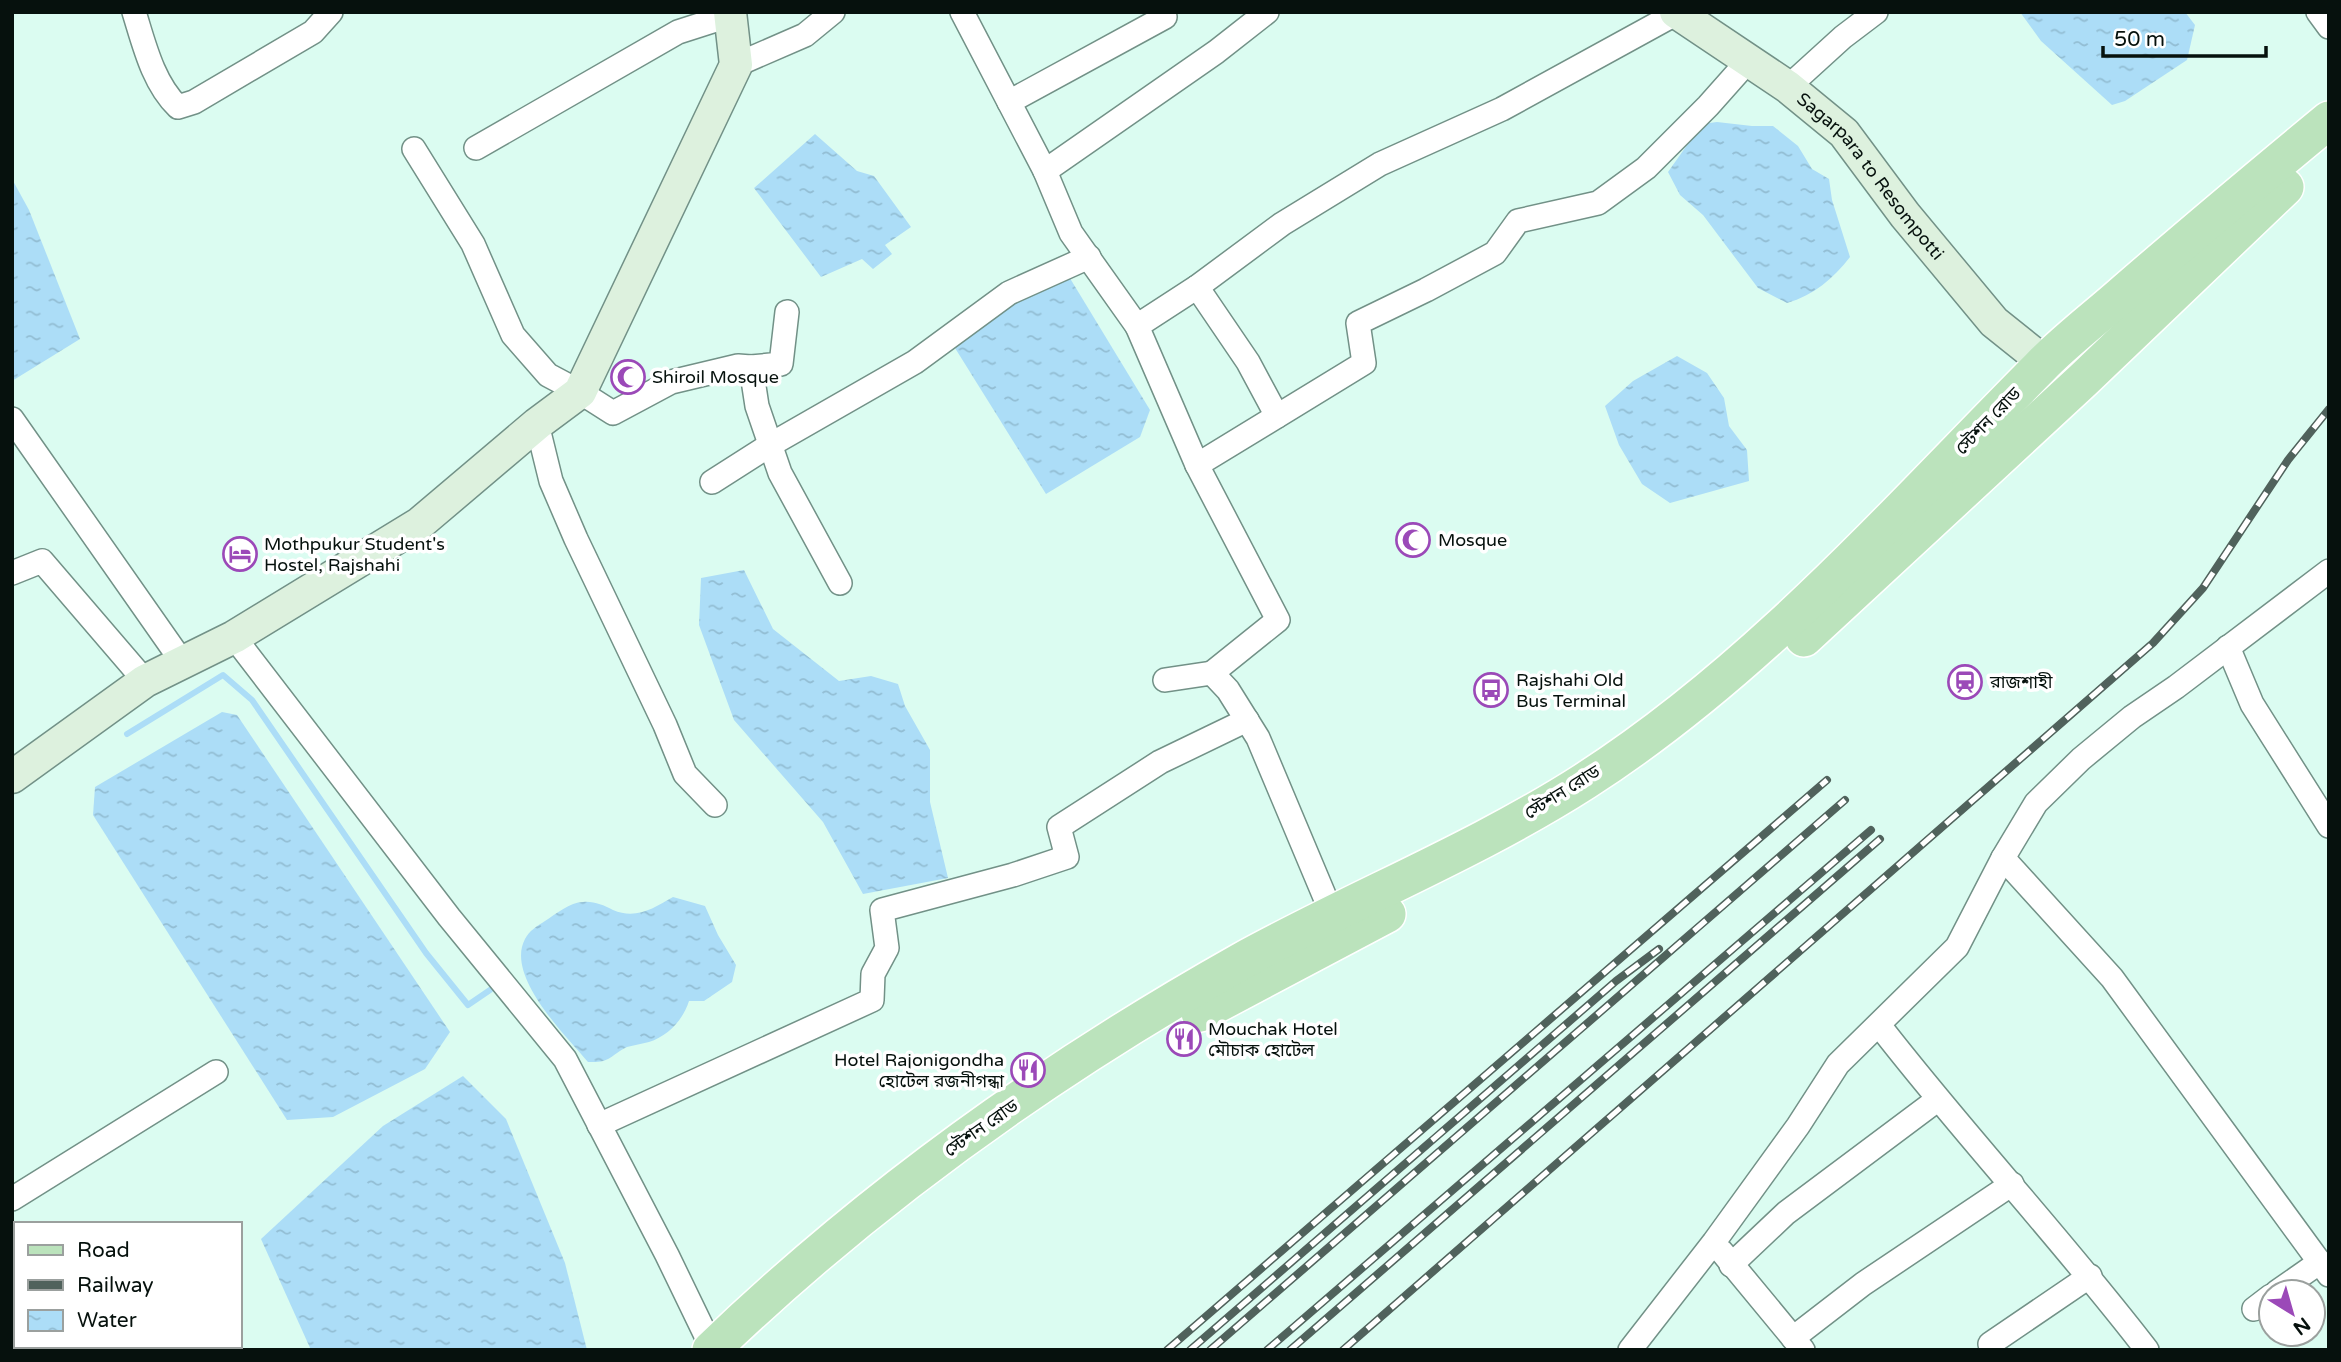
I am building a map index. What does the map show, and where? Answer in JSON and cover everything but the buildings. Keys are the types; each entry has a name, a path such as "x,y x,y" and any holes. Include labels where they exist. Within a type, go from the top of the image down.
{"main road":[{"name":"স্টেশন রোড","path":"724,1349 807,1262 951,1147 1112,1039 1238,964 1518,820 1586,780 1673,718 1758,649 1894,518 2044,362 2329,120"},
{"name":"স্টেশন রোড","path":"724,1349 862,1247 997,1142 1116,1063 1206,1010 1617,789 1750,687 2074,389 2274,196 2329,150"}],"street":[{"path":"134,12 148,56 167,95 178,107 194,102 313,32 331,12"},
{"path":"736,65 805,35 833,12"},
{"path":"962,12 1045,171 1071,233 1137,327 1197,465 1278,620 1212,673 1164,680"},
{"path":"1009,102 1165,17 1164,12"},
{"path":"1045,171 1216,52 1267,12"},
{"path":"1788,87 1843,37 1876,12"},
{"path":"2318,12 2329,27"},
{"path":"1137,327 1197,287 1282,224 1380,164 1503,109 1677,13"},
{"name":"Sagarpara to Resompotti","path":"1677,13 1788,87 1844,133 1905,215 1993,322 2044,362"},
{"path":"12,777 145,681 234,637 419,524 537,424 580,392 736,65 730,14 678,32 476,148"},
{"path":"1197,465 1364,363 1358,323 1495,253 1518,221 1598,203 1646,168 1748,61"},
{"path":"414,149 473,244 513,335 548,375 613,413 671,383 738,366 781,364 787,312"},
{"path":"712,482 770,445 915,362 1009,293 1088,257"},
{"path":"1197,287 1248,362 1277,416"},
{"path":"751,367 757,406 779,473 840,583"},
{"path":"12,419 184,663"},
{"path":"537,424 556,493 665,725 685,774 715,805"},
{"path":"12,573 42,561 145,681"},
{"path":"1630,1350 1714,1242 1798,1126 1838,1064 1957,947 2003,858 2036,803 2081,759 2133,717 2329,571"},
{"path":"234,637 449,917 565,1059 667,1255 724,1349"},
{"path":"2228,647 2252,704 2329,826"},
{"path":"1212,673 1228,690 1258,737 1332,914"},
{"path":"599,1125 872,1000 873,974 887,948 882,909 1013,876 1067,858 1059,827 1160,762 1247,720"},
{"path":"2003,858 2112,978 2324,1268 2304,1278"},
{"path":"1879,1025 1937,1100 2090,1276 2147,1350"},
{"path":"12,1199 216,1072"},
{"path":"1731,1265 1786,1213 1937,1100"},
{"path":"1714,1242 1798,1344 1873,1277 2012,1184"},
{"path":"1992,1350 1990,1344 2090,1276"}],"water":[{"path":"2020,12 2185,12 2195,25 2187,60 2125,101 2112,105 2041,41"},
{"path":"1717,122 1773,126 1798,146 1812,169 1829,179 1832,200 1850,257 1830,279 1806,296 1787,303 1758,288 1703,215 1680,195 1668,172 1702,124"},
{"path":"815,134 857,171 874,176 911,227 885,245 892,254 873,269 862,259 821,277 754,188"},
{"path":"12,179 29,210 80,339 12,381"},
{"path":"1068,275 1150,410 1140,437 1046,494 955,348 974,320"},
{"path":"1677,356 1707,373 1724,398 1729,426 1747,450 1749,481 1670,503 1642,484 1619,445 1605,406 1633,381"},
{"path":"744,570 773,629 839,681 871,676 898,684 905,706 930,750 930,802 948,878 863,894 823,822 734,720 699,625 701,578"},
{"path":"222,712 237,715 450,1032 425,1069 333,1117 287,1120 93,815 95,787"},
{"path":"673,897 705,906 736,965 732,982 704,1001 689,1001 679,1021 662,1036 627,1047 606,1060 588,1062 553,1021 530,987 523,970 521,954 525,939 539,925 573,904 595,903 629,914 644,911"},
{"path":"463,1076 506,1119 565,1263 587,1350 311,1350 261,1239 383,1126"}],"waterway":[{"path":"127,734 223,675 252,700 426,953 468,1005 490,990"}],"railway":[{"path":"1343,1350 2153,643 2203,588 2288,460 2329,409"},
{"path":"1167,1350 1827,780"},
{"path":"1210,1350 1845,800"},
{"path":"1267,1350 1871,830"},
{"path":"1290,1350 1880,839"},
{"path":"1190,1350 1616,981 1659,949"}],"place":[{"name":"Shiroil Mosque","path":"628,377"},
{"name":"Mosque","path":"1413,540"},
{"name":"Mothpukur Student's Hostel, Rajshahi","path":"240,554"},
{"name":"রাজশাহী","path":"1965,682"},
{"name":"Rajshahi Old Bus Terminal","path":"1491,690"},
{"name":"Mouchak Hotel মৌচাক হোটেল","path":"1184,1039"},
{"name":"Hotel Rajonigondha হোটেল রজনীগন্ধা","path":"1028,1070"}]}
